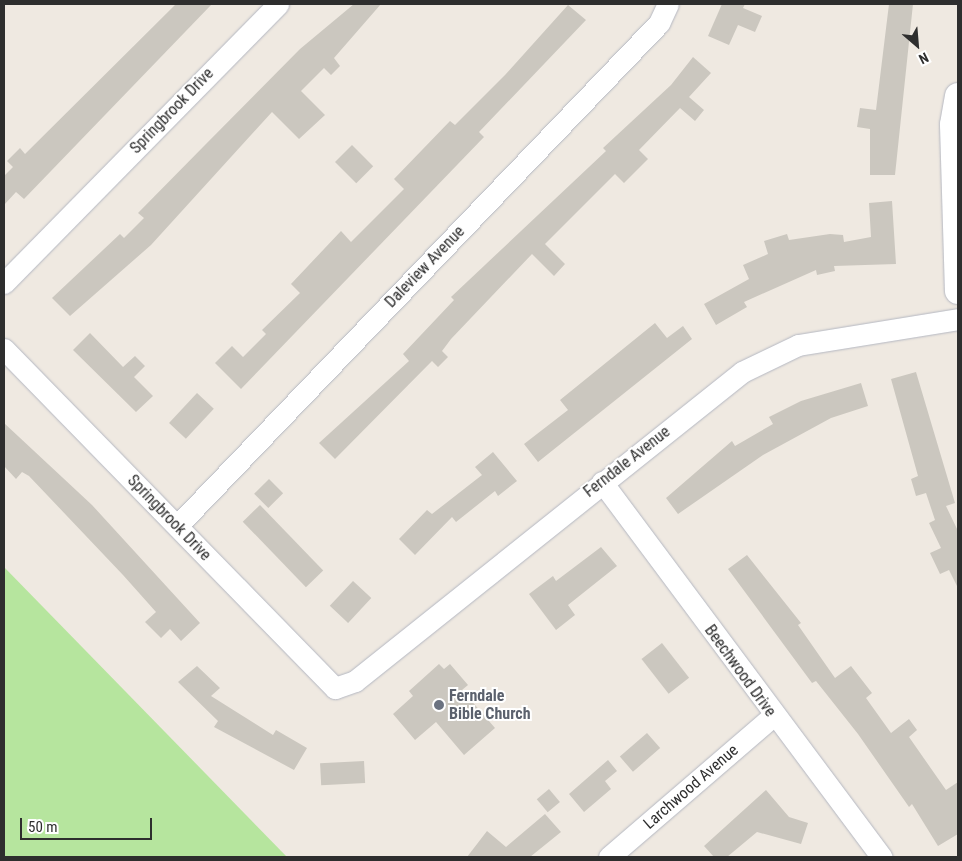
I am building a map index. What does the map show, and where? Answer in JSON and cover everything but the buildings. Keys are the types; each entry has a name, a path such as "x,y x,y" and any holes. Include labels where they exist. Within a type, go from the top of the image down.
{"street":[{"name":"Springbrook Drive","path":"4,282 278,4"},
{"name":"Daleview Avenue","path":"178,526 659,23 668,4"},
{"path":"958,96 953,125 958,291"},
{"name":"Ferndale Avenue","path":"335,688 355,681 742,372 798,345 958,319"},
{"name":"Springbrook Drive","path":"4,349 335,688"},
{"name":"Beechwood Drive","path":"602,482 774,716 882,857"},
{"name":"Larchwood Avenue","path":"609,857 774,716"}],"green space":[{"path":"4,567 287,857 4,857"}],"place":[{"name":"Ferndale Bible Church","path":"439,705"}]}
